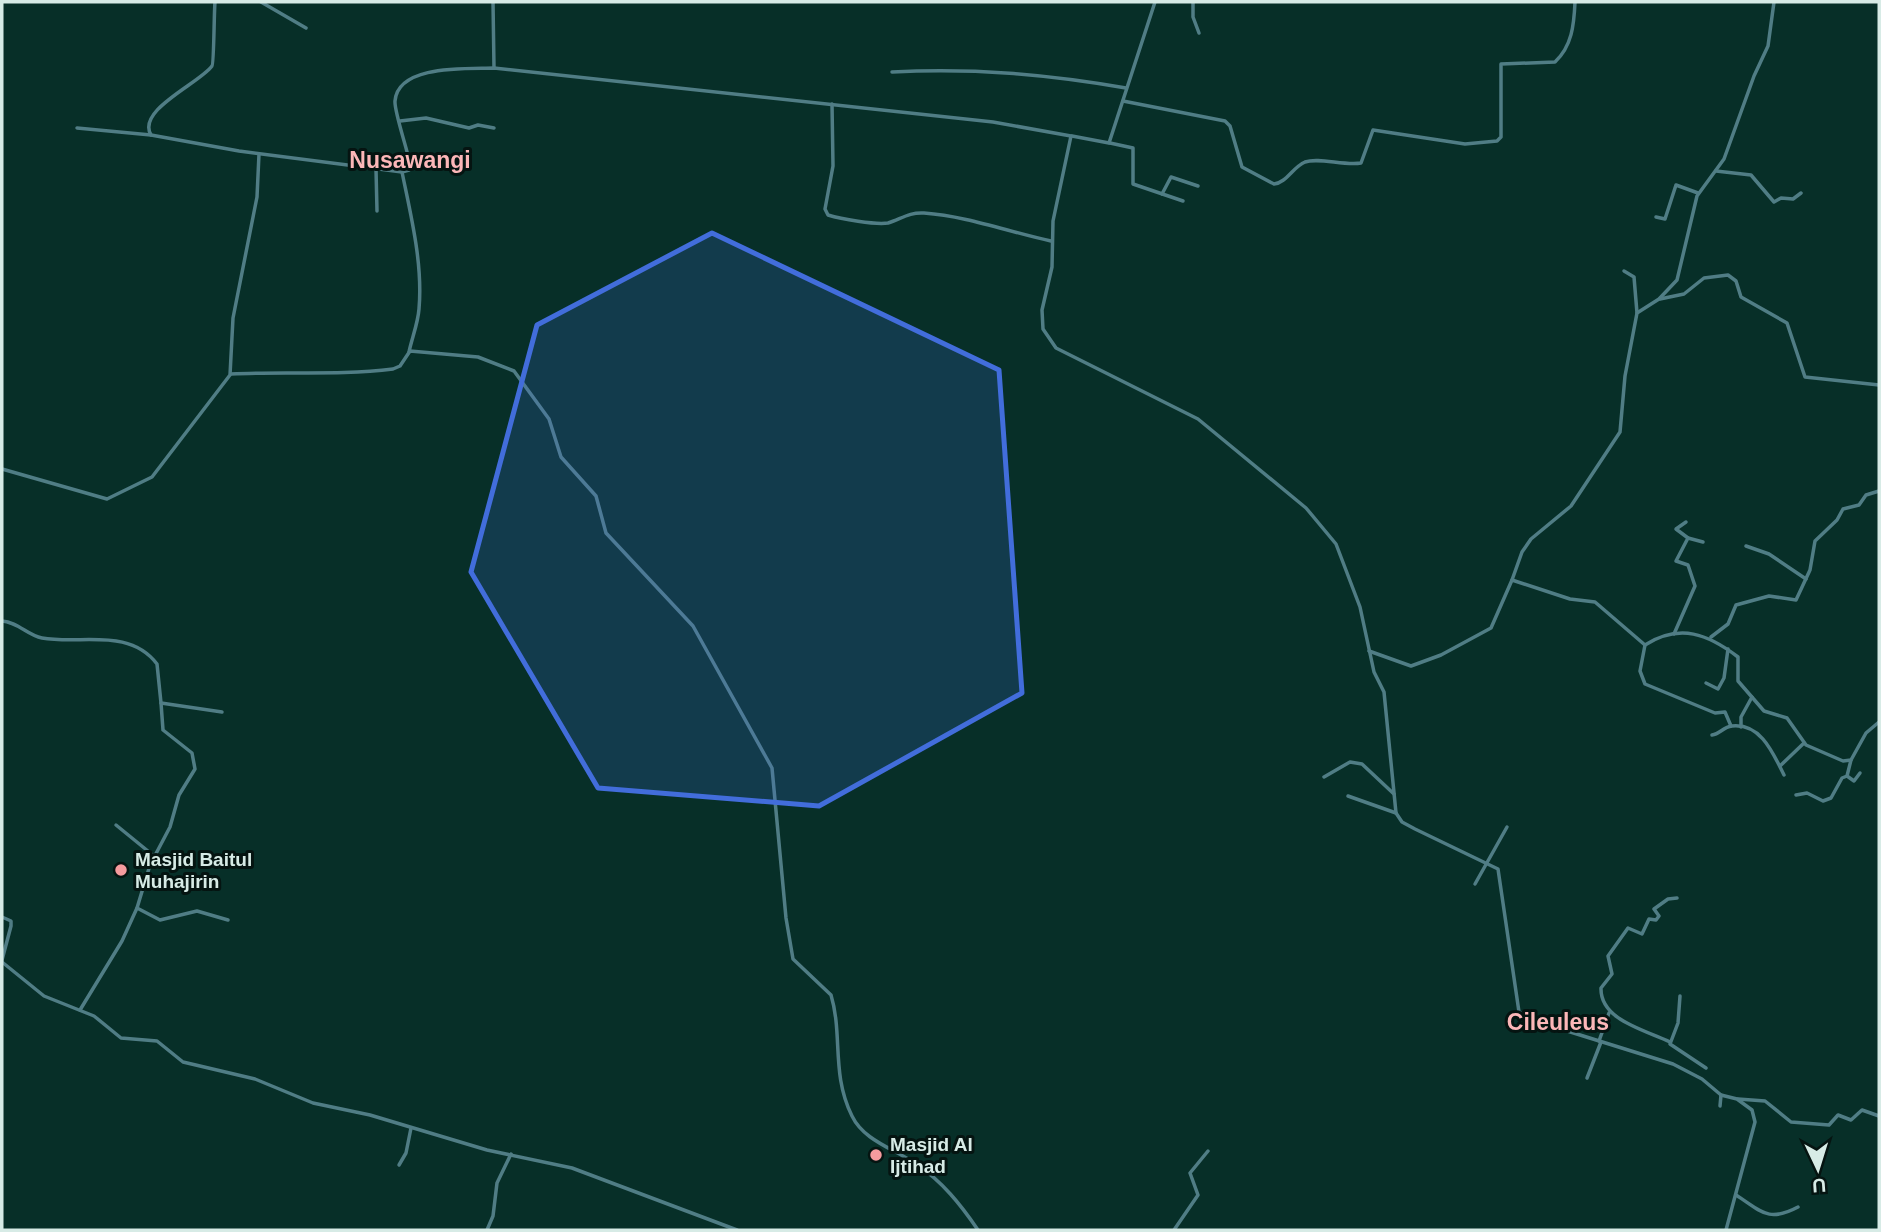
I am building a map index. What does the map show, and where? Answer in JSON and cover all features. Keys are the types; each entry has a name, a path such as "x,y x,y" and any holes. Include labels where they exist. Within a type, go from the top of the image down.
{"street":[{"path":"151,135 149,124 158,107 212,66 215,54 211,27 215,2"},
{"path":"262,2 306,28"},
{"path":"493,2 494,68"},
{"path":"1109,143 1155,2"},
{"path":"1193,2 1193,17 1199,33"},
{"path":"1123,101 1226,122 1242,167 1274,184 1279,183 1294,168 1309,161 1361,163 1373,130 1465,144 1497,141 1501,138 1501,64 1555,62 1565,52 1567,40 1573,34 1575,2"},
{"path":"1637,313 1659,299 1677,280 1698,193 1724,159 1754,76 1768,46 1774,2"},
{"path":"78,128 151,135 402,172 410,167 394,103 402,85 416,74 494,68 993,122 1109,143 1133,148 1133,184 1183,201"},
{"path":"892,72 969,69 1012,75 1048,75 1126,88"},
{"path":"832,104 833,166 825,209 828,215 888,223 906,214 929,214 999,227 1051,241"},
{"path":"400,121 428,118 471,128 478,125 494,128"},
{"path":"1071,136 1051,241 1052,267 1042,320 1048,341 1056,348 1198,419 1306,508 1336,544 1360,607 1369,651 1387,707 1396,813 1402,822 1486,861 1500,874 1519,1012 1532,1020 1673,1064 1702,1079 1721,1095 1765,1101 1791,1122 1829,1125 1834,1117 1841,1115 1852,1120 1862,1110 1879,1116"},
{"path":"2,469 102,499 110,499 152,477 231,374 233,318 257,198 259,153"},
{"path":"376,169 377,211"},
{"path":"1716,171 1751,175 1773,202 1781,198 1793,199 1801,193"},
{"path":"231,374 273,372 345,375 400,366 409,352 418,315 419,293 412,224 402,172"},
{"path":"1162,194 1171,177 1198,186"},
{"path":"1656,217 1665,219 1676,185 1698,193"},
{"path":"1369,651 1411,666 1441,655 1490,628 1513,580 1522,552 1531,539 1571,506 1620,432 1637,313 1634,277 1624,271"},
{"path":"1659,299 1684,294 1704,278 1728,275 1736,281 1741,297 1787,323 1807,378 1879,385"},
{"path":"409,352 478,357 507,366 517,373 549,419 561,457 596,496 606,533 690,621 772,768 793,959 831,995 838,1075 853,1119 872,1138 916,1163 944,1185 978,1230"},
{"path":"1710,637 1728,624 1735,606 1771,596 1795,601 1806,579 1816,539 1837,520 1843,509 1859,505 1866,495 1879,491"},
{"path":"1686,522 1675,530 1688,538 1703,542"},
{"path":"1674,634 1695,586 1688,565 1676,561 1688,538"},
{"path":"1746,546 1769,554 1806,579"},
{"path":"1513,580 1570,599 1595,602 1645,645"},
{"path":"2,621 16,624 39,638 133,643 156,664 163,730 192,753 195,769 179,795 170,827 154,856 137,908 100,980 79,1010"},
{"path":"1645,645 1674,634 1710,637 1739,659 1736,668 1738,681 1764,711 1787,718 1804,743 1843,761 1851,760"},
{"path":"1645,645 1640,671 1645,684 1715,713 1725,712 1731,726"},
{"path":"1706,683 1718,689 1724,678 1728,649"},
{"path":"1741,727 1741,717 1752,697"},
{"path":"161,703 222,712"},
{"path":"1847,776 1851,760 1866,733 1879,722"},
{"path":"1712,735 1731,726 1750,728 1760,736 1784,775"},
{"path":"1780,766 1804,743"},
{"path":"1324,777 1349,762 1362,764 1394,794"},
{"path":"1847,776 1854,781 1860,773"},
{"path":"1796,794 1807,793 1820,800 1828,799 1842,778 1847,776"},
{"path":"1348,796 1396,813"},
{"path":"116,825 154,856"},
{"path":"1475,884 1507,827"},
{"path":"1587,1078 1609,1013 1601,993 1603,983 1612,974 1608,960 1611,951 1629,928 1642,934 1649,919 1655,920 1659,916 1654,909 1668,899 1677,898"},
{"path":"137,908 160,920 197,911 228,920"},
{"path":"2,917 10,920 11,925 2,961 44,996 102,1020 121,1038 156,1041 183,1062 255,1079 313,1103 370,1115 411,1128 572,1168 737,1230"},
{"path":"1670,1042 1678,1021 1680,996"},
{"path":"1609,1013 1670,1042 1706,1068"},
{"path":"1720,1106 1721,1095"},
{"path":"1726,1230 1755,1122 1750,1107 1737,1099"},
{"path":"399,1165 406,1153 411,1128"},
{"path":"1174,1230 1198,1195 1190,1173 1208,1151"},
{"path":"488,1230 493,1216 497,1183 512,1154"},
{"path":"1736,1195 1771,1216 1782,1216 1798,1208"}],"highlighted area":[{"path":"712,233 999,370 1022,693 819,806 598,788 471,572 537,325"}],"place":[{"name":"Masjid Baitul Muhajirin","path":"121,870"},
{"name":"Masjid Al Ijtihad","path":"876,1155"}],"district":[{"name":"Nusawangi","path":"410,160"},
{"name":"Cileuleus","path":"1558,1022"}]}
